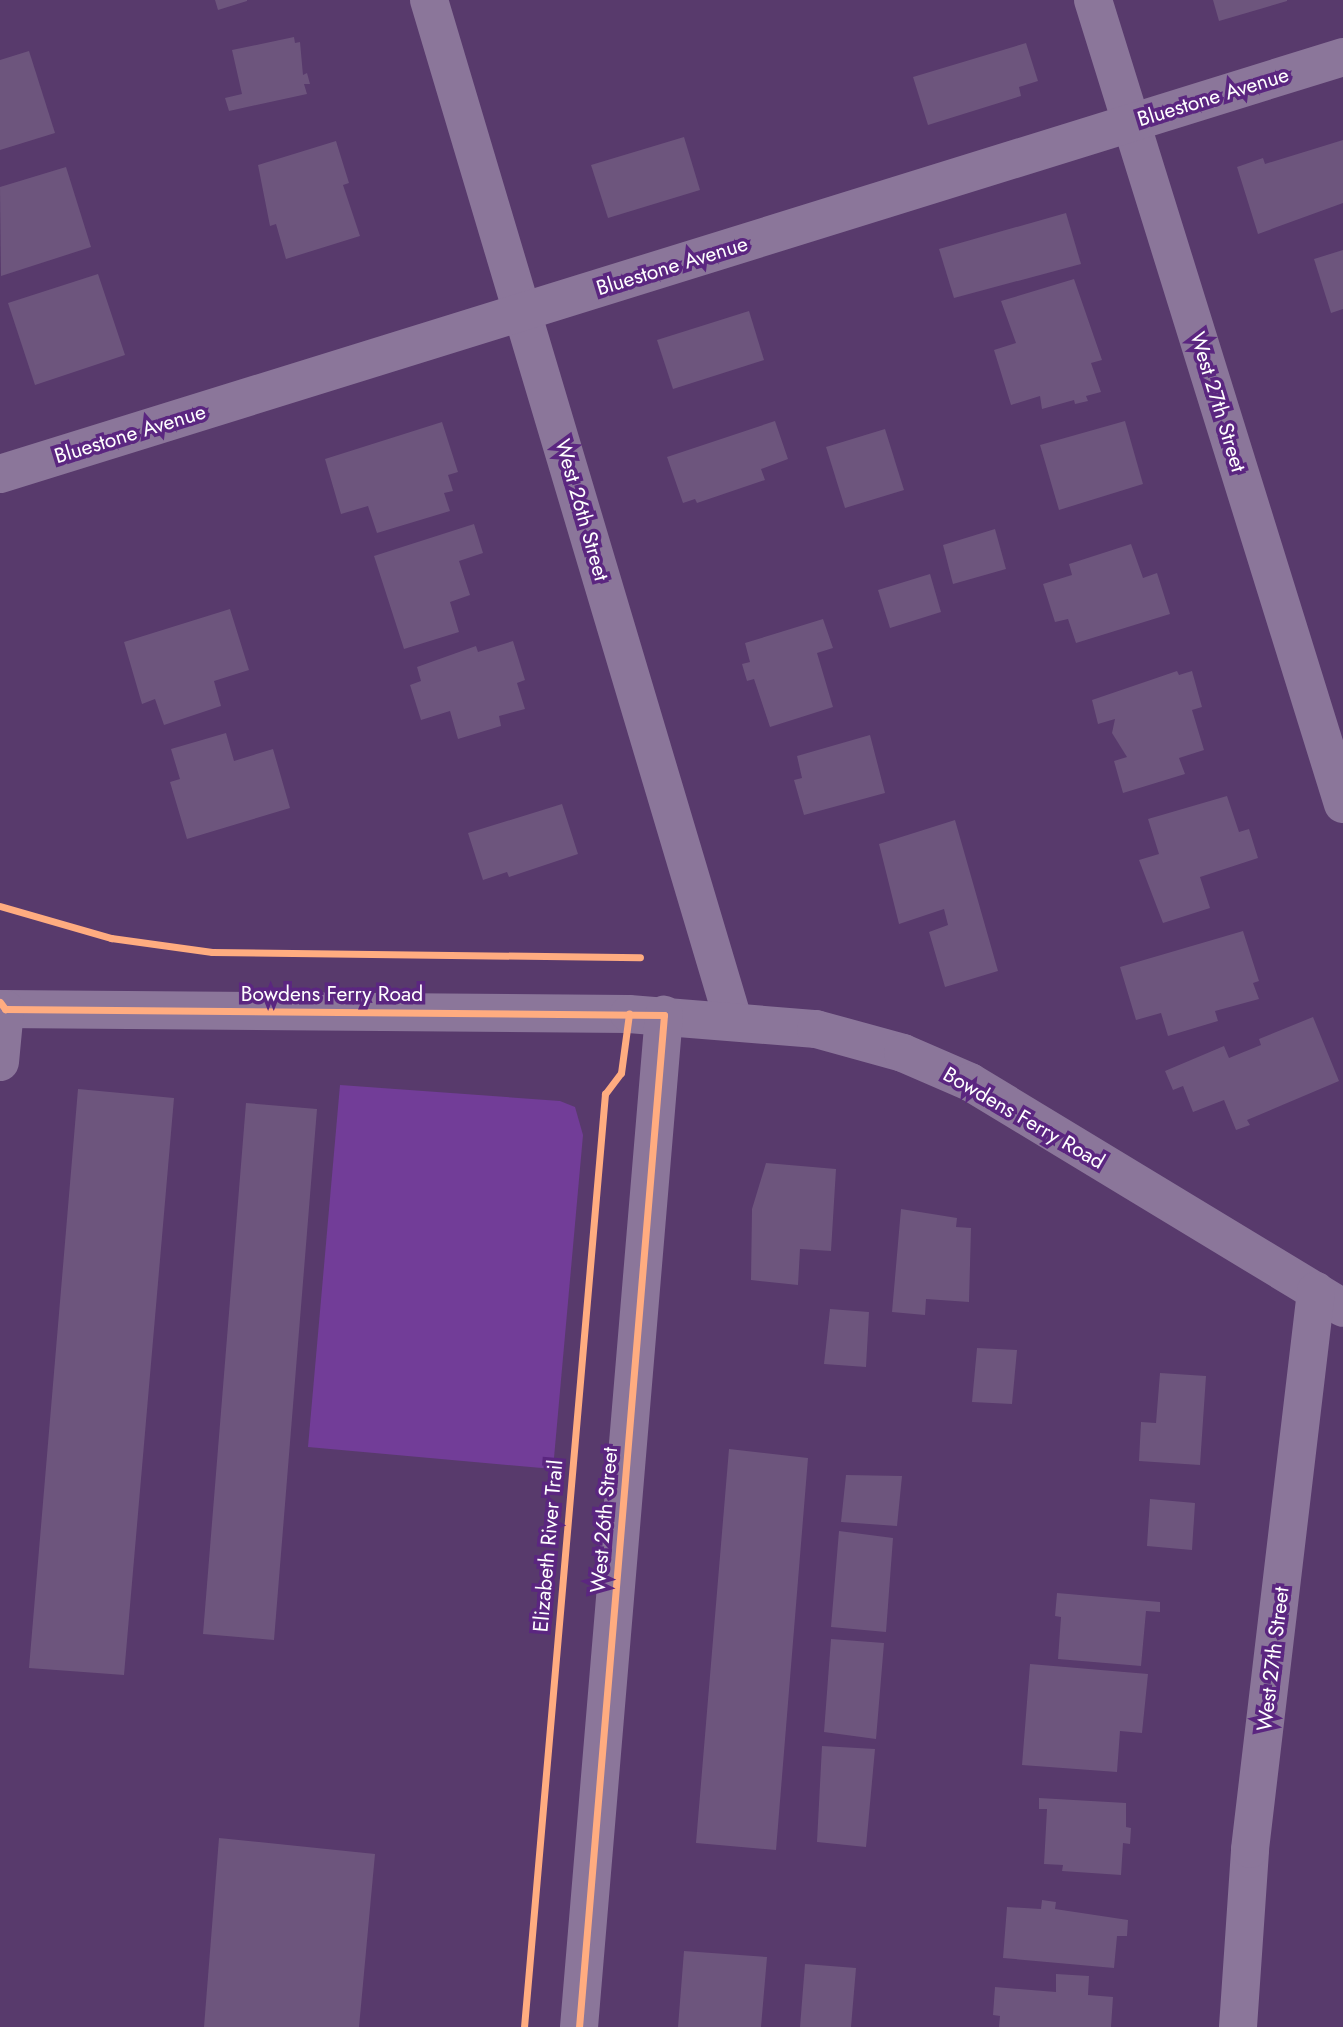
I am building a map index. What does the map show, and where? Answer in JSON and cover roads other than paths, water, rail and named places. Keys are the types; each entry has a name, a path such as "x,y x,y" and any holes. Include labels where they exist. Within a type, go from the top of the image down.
{"street":[{"name":"West 26th Street","path":"429,0 733,1020"},
{"name":"West 27th Street","path":"1093,0 1343,804"},
{"name":"Bluestone Avenue","path":"0,474 1343,57"},
{"name":"Bowdens Ferry Road","path":"2,1009 664,1015 816,1029 903,1053 970,1082 1329,1299"},
{"path":"0,1062 2,1009"},
{"name":"West 26th Street","path":"579,2027 664,1015"},
{"name":"West 27th Street","path":"1238,2027 1250,1850 1329,1299"}]}
